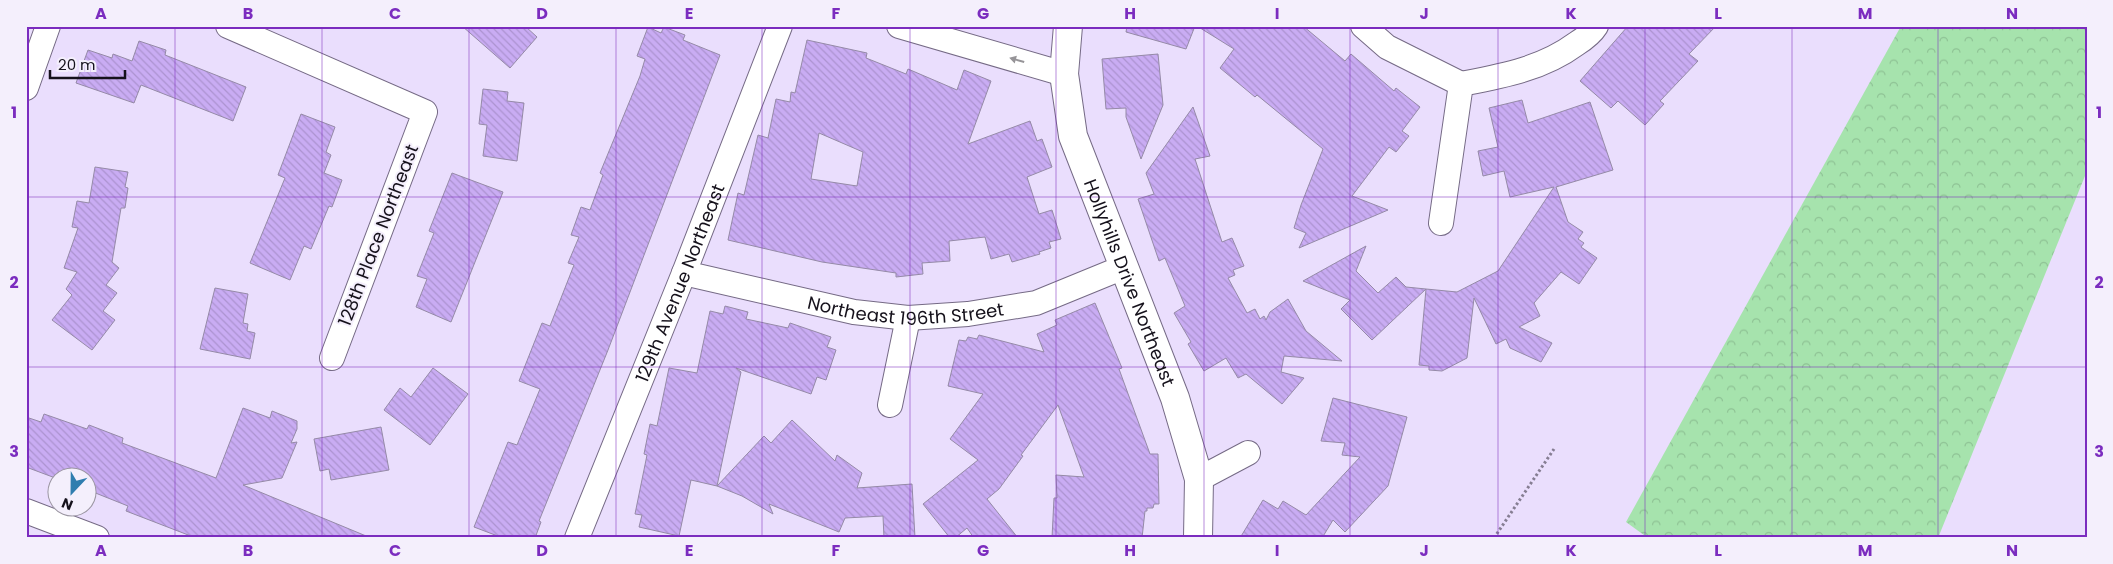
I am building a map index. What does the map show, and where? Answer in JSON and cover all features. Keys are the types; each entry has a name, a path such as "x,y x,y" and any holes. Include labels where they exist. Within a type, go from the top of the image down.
{"street":[{"path":"26,88 48,26"},
{"name":"128th Place Northeast","path":"228,26 425,112 332,358"},
{"name":"129th Avenue Northeast","path":"577,538 684,273 780,26"},
{"path":"899,26 1064,74"},
{"name":"Hollyhills Drive Northeast","path":"1068,26 1064,74 1072,136 1175,398 1199,479 1198,538"},
{"path":"1364,26 1387,47 1461,84 1520,72 1560,56 1592,32 1596,26"},
{"path":"1441,223 1461,84"},
{"name":"Northeast 196th Street","path":"684,273 854,312 908,318 968,314 1036,303 1124,267"},
{"path":"890,405 908,318"},
{"path":"1199,479 1248,453"},
{"path":"26,511 59,531 97,538"}],"path":[{"path":"1494,538 1554,449"}],"green space":[{"path":"1901,26 2087,26 2087,171 1938,538 1648,538 1626,522"}],"building":[{"path":"462,26 525,26 537,37 510,68"},
{"path":"1127,26 1195,26 1186,49 1126,32"},
{"path":"1197,26 1303,26 1345,61 1351,54 1394,91 1396,88 1420,107 1402,131 1409,136 1396,152 1389,147 1352,196 1388,210 1299,248 1306,233 1294,228 1323,149 1257,95 1255,97 1220,68 1234,49"},
{"path":"1628,26 1716,26 1689,54 1698,61 1660,101 1664,104 1645,125 1618,101 1611,108 1580,81"},
{"path":"648,27 661,33 664,27 685,35 683,40 720,55 608,350 539,521 541,522 535,538 503,538 474,527 508,442 517,445 540,389 519,381 542,323 550,326 574,265 568,263 579,237 571,235 581,207 590,210 603,175 600,173 640,76 645,59 637,56"},
{"path":"807,40 867,53 866,58 906,74 908,69 957,90 964,70 991,81 968,144 1030,121 1037,141 1042,139 1052,167 1027,177 1039,214 1052,210 1061,239 1049,242 1051,248 1039,252 1040,254 1012,262 1009,254 991,259 985,237 949,241 950,261 922,263 923,274 896,277 896,273 822,262 728,240 738,193 744,195 758,135 768,138 776,99 790,102 791,92 795,93","holes":["819,133 863,152 857,186 811,179"]},
{"path":"139,41 166,50 165,55 246,87 233,121 141,85 134,103 76,83 88,50 112,58 113,54 132,61"},
{"path":"1158,54 1163,105 1141,159 1126,117 1126,108 1106,109 1102,59"},
{"path":"483,89 508,92 507,101 524,103 517,161 483,156 487,125 479,124"},
{"path":"1522,100 1528,123 1590,102 1613,170 1556,187 1568,222 1583,232 1578,239 1584,243 1581,247 1597,258 1579,284 1561,272 1534,303 1540,316 1519,327 1552,343 1541,362 1510,348 1506,339 1496,344 1474,298 1467,358 1442,371 1429,370 1429,366 1419,365 1426,289 1457,292 1498,271 1554,187 1510,197 1504,171 1483,176 1478,151 1498,147 1489,108"},
{"path":"1193,107 1210,156 1195,159 1222,242 1232,238 1244,266 1233,270 1235,275 1228,278 1247,313 1255,309 1260,319 1264,316 1266,320 1270,312 1288,299 1306,331 1342,361 1284,356 1281,372 1304,378 1282,404 1246,374 1238,378 1226,358 1204,371 1188,344 1191,342 1174,313 1185,306 1165,258 1159,261 1138,199 1154,194 1146,173"},
{"path":"301,114 335,127 326,152 331,155 324,173 342,180 332,207 329,206 311,249 304,246 290,280 250,263 285,178 278,175"},
{"path":"95,167 128,172 125,187 128,188 125,208 121,208 112,262 119,268 106,285 117,293 103,311 115,320 92,350 52,320 72,295 66,289 77,272 64,268 78,228 72,227 77,201 89,203"},
{"path":"452,173 503,192 451,322 416,307 427,279 417,276 434,233 429,231"},
{"path":"1366,246 1356,271 1378,293 1396,277 1406,287 1426,289 1372,340 1341,309 1350,300 1303,281"},
{"path":"215,288 248,294 243,323 248,324 247,331 255,333 250,359 200,349"},
{"path":"1095,303 1122,368 1119,369 1150,454 1158,454 1159,504 1154,504 1153,508 1147,508 1147,511 1145,511 1142,538 1052,538 1054,498 1057,498 1056,475 1084,477 1058,405 1021,455 1023,456 999,489 987,499 1018,538 974,538 967,528 955,538 950,538 923,504 978,460 950,439 983,394 948,386 959,340 966,341 968,337 977,339 979,335 1044,352 1037,334 1057,325 1055,320"},
{"path":"725,306 748,312 746,319 788,328 790,323 831,337 827,347 836,350 826,380 817,377 811,394 736,368 741,372 717,486 691,480 679,536 639,527 642,515 635,514 647,455 644,454 650,424 657,426 669,368 697,373 710,311 723,314"},
{"path":"433,368 468,394 430,445 384,410 400,388 411,397"},
{"path":"1333,398 1407,417 1388,486 1345,532 1333,520 1322,538 1240,538 1263,500 1278,509 1283,501 1306,515 1360,457 1342,455 1345,443 1321,441"},
{"path":"243,408 270,418 272,411 297,421 297,429 291,443 297,442 282,478 243,485 371,538 196,538 126,511 128,506 98,494 98,466 48,466 48,475 26,467 26,417 41,422 44,414 87,429 89,425 123,438 122,443 216,478"},
{"path":"792,420 835,461 837,455 862,473 857,488 912,484 915,538 884,538 883,516 845,518 839,532 769,504 773,514 742,496 717,486 764,436 771,443"},
{"path":"381,427 389,470 331,480 329,469 320,471 314,439"}]}
